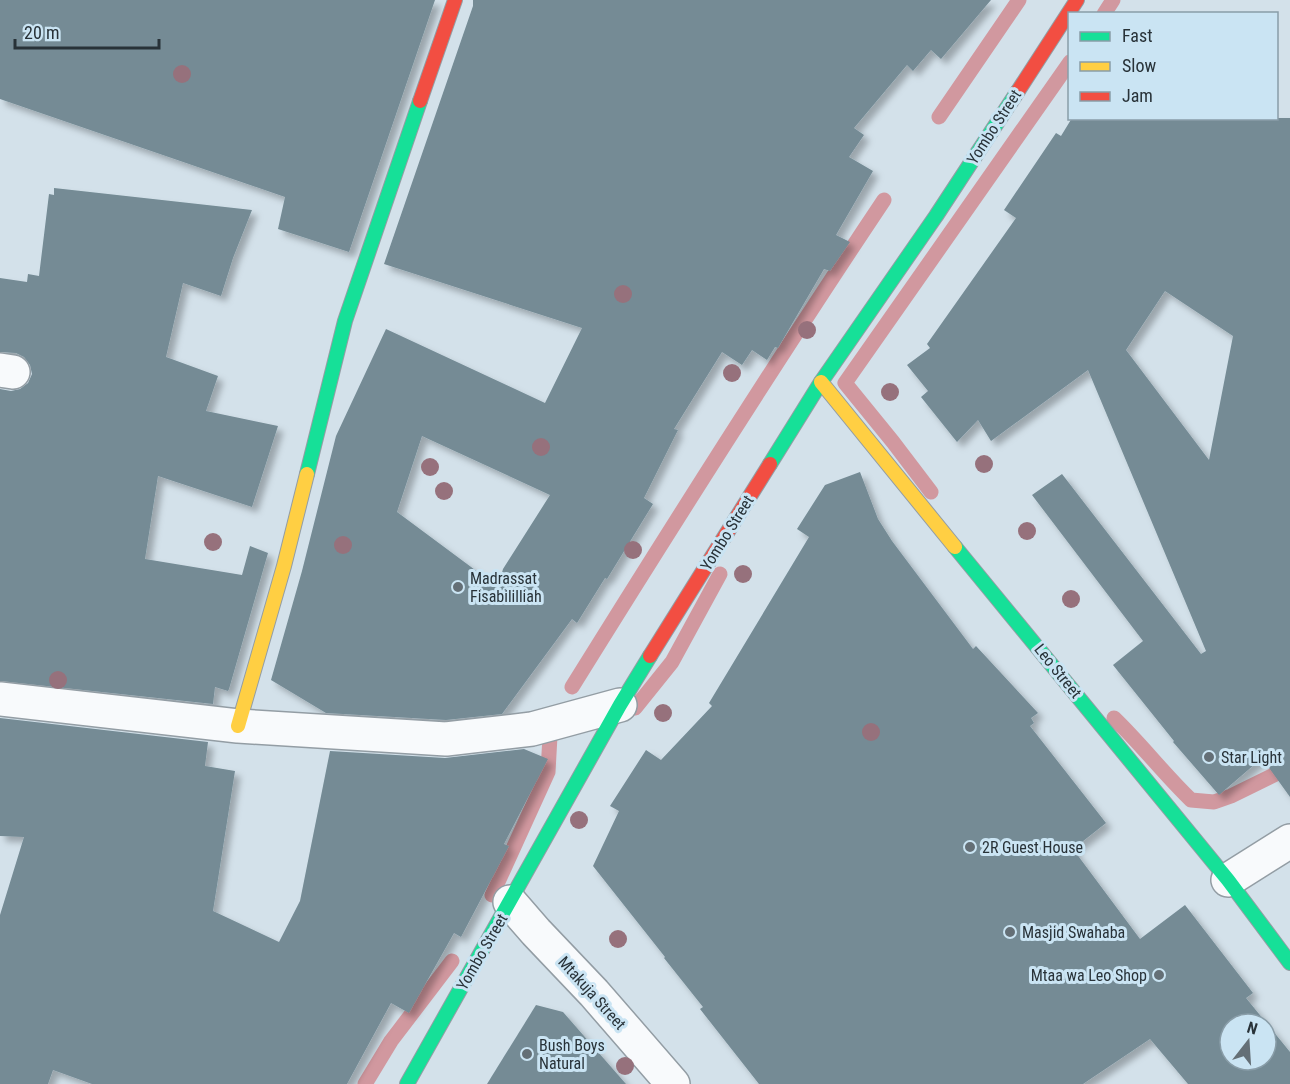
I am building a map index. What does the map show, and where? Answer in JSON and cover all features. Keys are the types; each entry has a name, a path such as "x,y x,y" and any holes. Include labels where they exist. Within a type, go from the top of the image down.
{"street":[{"path":"238,726 284,566 345,321 455,0"},
{"name":"Yombo Street","path":"407,1084 620,705 821,382 936,216 1068,14"},
{"name":"Leo Street","path":"821,382 1228,880 1290,963"},
{"path":"0,699 238,726 446,739 532,729 620,705"},
{"path":"1228,880 1290,841"},
{"name":"Mtakuja Street","path":"510,902 594,993 673,1084"}],"building":[{"path":"0,0 435,0 349,252 278,229 285,197 0,99"},
{"path":"473,0 991,0 941,59 931,50 913,71 907,65 854,128 864,135 849,157 873,171 836,235 850,242 830,271 824,269 778,348 775,347 767,360 752,350 742,365 722,352 674,429 678,430 644,498 653,504 577,623 572,619 502,714 446,720 326,713 271,680 302,571 336,436 386,329 545,403 582,328 384,264 473,6","holes":["422,436 550,495 503,569 498,587 397,512"]},
{"path":"1278,118 1290,118 1290,797 1262,758 1219,795 1173,742 1113,665 1143,641 1032,495 1062,474 1201,654 1206,651 1088,370 991,441 978,420 957,442 921,397 928,391 907,365 930,348 927,344 1016,218 1004,210 1056,133 1061,136 1071,120 1278,120","holes":["1165,291 1233,336 1209,460 1126,350"]},
{"path":"54,188 252,210 221,296 183,283 166,357 218,376 206,411 278,426 252,507 158,476 145,559 242,575 250,546 268,553 229,689 228,691 215,687 213,704 0,681 0,389 11,391 20,389 28,383 32,374 30,365 24,357 16,353 0,352 0,278 27,282 28,274 39,276 49,194 54,195"},
{"path":"860,472 878,519 892,541 973,649 976,646 1038,713 1031,718 1034,723 1030,726 1106,823 1073,849 1140,939 1185,905 1253,993 1246,998 1257,1012 1218,1012 1218,1072 1278,1072 1278,1037 1290,1052 1290,1084 1188,1084 1150,1039 1083,1084 759,1084 700,1009 703,1007 665,957 593,866 619,811 610,806 646,750 661,760 712,706 709,703 809,537 797,529 825,485"},
{"path":"0,718 208,742 205,766 235,771 213,911 279,942 300,901 330,751 445,758 524,749 548,759 504,844 509,846 461,937 454,933 409,1013 391,1003 347,1084 92,1084 53,1070 48,1084 0,1084 0,915 24,837 0,836"},
{"path":"536,1005 563,1012 626,1084 487,1084"}],"waterway":[{"path":"939,117 1019,0"},
{"path":"1105,12 1113,0"},
{"path":"931,492 845,383 1068,65"},
{"path":"572,687 726,442 884,200"},
{"path":"635,708 672,662 720,574"},
{"path":"1114,718 1191,800 1214,802 1290,767"},
{"path":"492,895 548,772 550,736"},
{"path":"365,1084 391,1041 452,961"}],"traffic: fast":[{"path":"770,464 821,382 936,216 1018,91"},
{"path":"307,474 345,321 420,101"},
{"path":"955,547 1228,880 1290,963"},
{"path":"407,1084 620,705 650,656"}],"traffic: slow":[{"path":"821,382 955,547"},
{"path":"238,726 284,566 307,474"}],"traffic: jam":[{"path":"420,101 455,0"},
{"path":"1069,12 1077,0"},
{"path":"1018,91 1068,14"},
{"path":"650,656 770,464"}],"place":[{"name":"Madrassat Fisabililliah","path":"458,587"},
{"name":"Star Light","path":"1209,757"},
{"name":"2R Guest House","path":"970,847"},
{"name":"Masjid Swahaba","path":"1010,932"},
{"name":"Mtaa wa Leo Shop","path":"1159,975"},
{"name":"Bush Boys Natural","path":"527,1054"}]}
